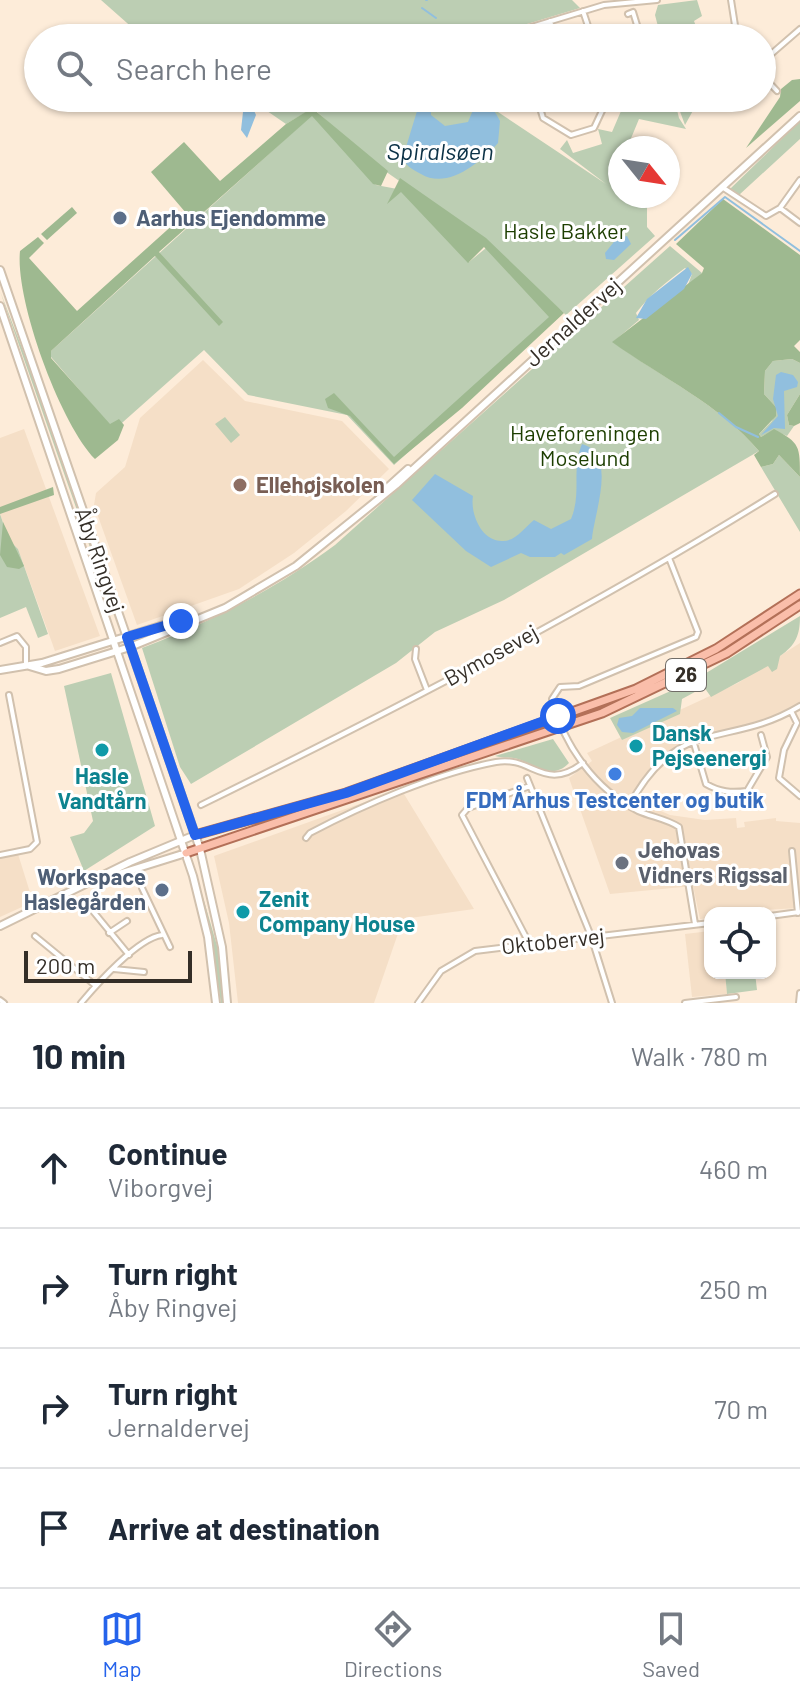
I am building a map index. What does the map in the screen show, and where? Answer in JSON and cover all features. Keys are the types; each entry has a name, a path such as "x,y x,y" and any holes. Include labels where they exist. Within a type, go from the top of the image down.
{"main road":[{"name":"Jernaldervej","path":"26,665 46,671 119,651 225,608 279,577 377,500 400,475 424,457 800,116"},
{"name":"Åby Ringvej","path":"0,270 200,849 222,947 227,1003"},
{"name":"Åby Ringvej","path":"0,306 182,840 205,922 216,1003"},
{"name":"26","path":"195,835 346,793 666,675 716,649 800,594"},
{"name":"26","path":"186,853 562,727 684,676 727,653 800,605"},
{"name":"Jernaldervej","path":"26,665 167,624 197,619"},
{"path":"0,670 26,665"},
{"path":"0,926 195,835"},
{"path":"93,882 186,853"}],"street":[{"path":"540,24 631,0 657,0"},
{"path":"731,0 735,24"},
{"path":"583,11 587,24"},
{"path":"628,14 633,12 636,24"},
{"path":"776,50 800,29"},
{"path":"541,112 543,118 569,135 594,128 601,112"},
{"path":"722,187 762,216 780,208 800,180"},
{"path":"780,208 800,223"},
{"name":"Bymosevej","path":"201,805 427,690 669,558 775,494"},
{"path":"669,558 698,632 696,637 579,686 560,687 552,699 562,727 583,763 607,791 629,806 679,827 695,924"},
{"path":"0,643 17,636 26,647 26,665"},
{"path":"416,649 415,659 427,690"},
{"path":"0,855 30,849 37,842 9,695"},
{"path":"629,806 651,770 693,740 761,724 800,706"},
{"path":"791,711 797,723 784,750 779,778 800,796"},
{"path":"693,740 706,784 719,792 735,793 747,791 767,757 761,735"},
{"path":"306,838 363,805 491,763 514,762 552,776 568,773 583,763"},
{"path":"527,778 591,936 612,1003"},
{"path":"529,943 462,815 466,809 530,786"},
{"path":"776,915 799,912 792,851"},
{"path":"142,888 170,947"},
{"path":"83,899 129,955"},
{"path":"109,933 127,921"},
{"name":"Oktobervej","path":"418,1003 432,980 461,956 489,948 704,923"},
{"path":"81,1003 129,955 153,937 162,935"},
{"path":"35,936 96,986"},
{"path":"114,969 144,972"},
{"path":"799,1003 800,993"},
{"path":"685,1003 736,997"}],"shaded area":[{"name":"Ellehøjskolen","path":"203,360 245,401 342,421 389,469 346,511 294,553 239,589 137,625 94,505 96,493 125,467 140,418"},
{"path":"24,429 100,636 55,651 18,549 9,540 0,514 0,438"},
{"path":"800,643 800,710 775,723 716,736 683,749 648,780 636,800 670,815 705,820 736,818 737,828 745,827 744,822 776,818 776,821 800,823 800,908 704,907 704,919 700,919 693,886 610,894 569,778 592,761 587,753 738,683"},
{"path":"401,789 474,909 403,919 374,1003 238,1003 229,923 214,856"},
{"path":"18,854 33,902 0,917 0,857"},
{"path":"704,932 704,979 726,979 727,994 692,997 685,934"}],"green space":[{"path":"101,0 572,0 580,8 527,24 128,24"},
{"path":"697,0 702,16 694,21 695,24 657,24 655,15 658,5"},
{"path":"800,79 800,101 746,148 770,112 776,112 781,89 792,80"},
{"name":"Hasle Bakker","path":"268,112 306,112 286,124"},
{"path":"306,112 317,112 388,171 381,186 373,184 312,116 159,252 223,322 219,326 155,256 51,351 51,358 110,424 119,419 124,425 118,440 95,459 68,418 42,360 25,299 20,251 38,237 44,243 29,258 77,311 186,213 151,172 184,142 220,181 286,124"},
{"name":"Hasle Bakker","path":"317,112 498,112 606,184 560,149 567,140 573,153 602,144 598,129 612,132 621,112 678,112 686,129 639,119 632,136 608,136 608,208 647,208 647,227 655,236 566,315 479,236 369,160"},
{"path":"680,112 692,112 685,125"},
{"path":"312,115 376,185 408,191 469,262 486,248 558,318 394,465 347,415 248,395 204,350 114,430 51,357 51,351"},
{"path":"800,121 800,139 739,195 730,189"},
{"path":"400,178 486,238 564,313 462,408 394,464 350,416 328,408 325,399 334,393 394,457 549,317 484,247 468,263 401,192 387,204"},
{"path":"723,199 800,255 800,340 794,346 800,352 800,363 792,359 773,361 765,371 764,394 776,407 776,416 759,434 761,437 774,429 794,442 799,452 800,477 779,455 773,464 761,467 754,455 759,451 726,419 612,342 702,273 704,268 676,244"},
{"path":"72,207 77,213 47,240 41,234"},
{"name":"Haveforeningen Moselund","path":"670,246 702,273 688,285 692,274 685,268 671,278 636,313 639,320 613,342 708,405 759,451 504,600 435,632 396,663 191,784 180,767 142,648 242,603 335,545"},
{"path":"0,291 32,374 119,630"},
{"path":"792,359 800,363 800,394 787,415 789,425 794,426 787,436 774,430 761,437 759,434 772,421 776,407 764,394 765,371 773,361"},
{"path":"800,394 800,423 789,425 787,415"},
{"path":"225,417 240,435 231,443 215,424"},
{"path":"779,455 800,477 800,532 761,467 773,464"},
{"path":"53,487 54,495 0,514 0,507"},
{"path":"0,514 9,540 18,549 48,634 38,638 26,607 0,618"},
{"path":"3,522 24,566 19,569 7,567 0,555"},
{"path":"800,616 796,639 780,656 777,669 772,672 768,666 711,697 704,687 682,699 680,714 622,740 610,718 693,681"},
{"path":"111,673 155,826 84,871 70,837 84,833 93,821 64,686"},
{"path":"553,739 569,763 555,771 514,758 495,756"},
{"path":"193,863 218,949 224,1003 221,1003 207,918"},
{"path":"726,979 756,979 757,990 727,994"}],"water":[{"path":"243,112 255,112 247,138 241,130"},
{"name":"Spiralsøen","path":"417,112 431,112 445,126 468,122 472,112 495,112 500,121 498,143 473,166 452,176 431,178 407,165 403,157"},
{"path":"627,236 631,244 614,260 606,259 605,253 617,238"},
{"path":"688,267 692,274 684,289 646,319 636,318 647,299"},
{"path":"781,372 793,375 798,382 797,387 784,391 785,429 774,428 761,435 778,416 773,399 776,375"},
{"path":"582,444 593,450 599,459 602,472 599,500 592,539 564,555 530,557 521,553 491,567 466,551 412,500 435,474 473,496 478,525 495,540 511,539 534,520 551,529 571,519"},
{"path":"640,708 673,708 677,711 633,733 622,732 617,725 619,718 632,716"}],"waterway":[{"path":"422,8 436,18"},
{"path":"675,240 725,197 800,251"},
{"path":"719,413 736,427 758,437"}],"place":[{"name":"Aarhus Ejendomme","path":"120,218"},
{"name":"Ellehøjskolen","path":"240,485"},
{"name":"Dansk Pejseenergi","path":"636,746"},
{"name":"Hasle Vandtårn","path":"102,750"},
{"name":"FDM Århus Testcenter og butik","path":"615,774"},
{"name":"Jehovas Vidners Rigssal","path":"622,863"},
{"name":"Workspace Haslegården","path":"162,890"},
{"name":"Zenit Company House","path":"243,912"}],"route":[{"path":"181,621 127,637 195,835 346,793 558,716"}]}
